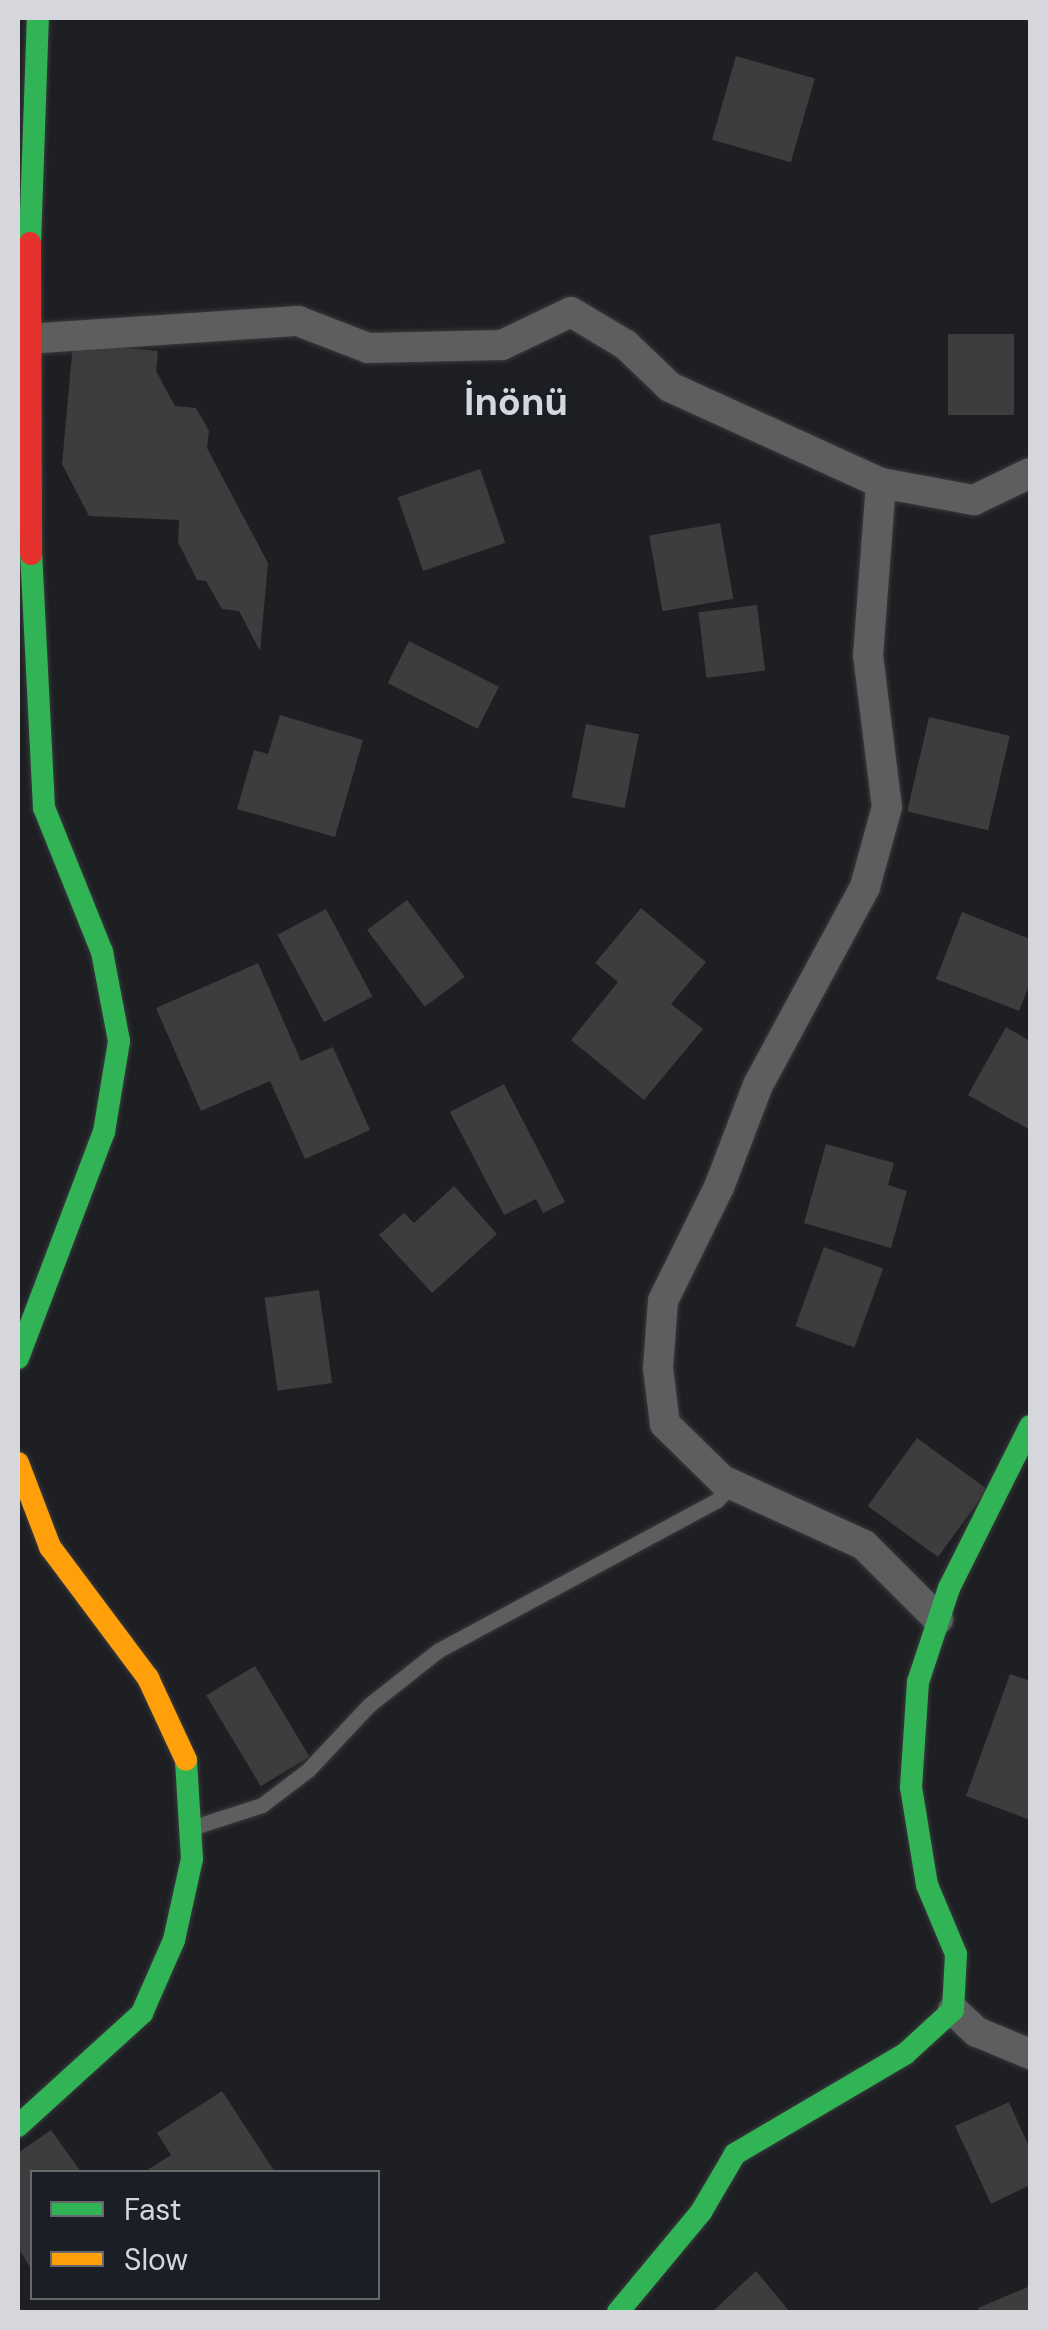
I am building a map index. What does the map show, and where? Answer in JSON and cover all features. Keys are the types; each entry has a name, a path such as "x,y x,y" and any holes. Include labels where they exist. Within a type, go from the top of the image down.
{"street":[{"path":"18,1358 104,1132 118,1041 102,952 44,808 34,702 26,339 38,18"},
{"path":"26,339 298,321 368,348 502,345 571,312 626,345 670,387 881,483 974,500 1030,473"},
{"path":"881,483 868,656 887,807 866,888 758,1085 719,1187 663,1301 658,1368 666,1424 732,1485 864,1545 938,1619"},
{"path":"618,2312 701,2212 735,2154 906,2054 952,2010 956,1954 927,1884 911,1787 918,1682 938,1619 1030,1426"},
{"path":"18,1463 50,1547 148,1678 187,1762 192,1859 174,1940 142,2012 18,2126"},
{"path":"952,2010 977,2032 1030,2054"}],"lane":[{"path":"190,1828 262,1806 308,1770 368,1705 439,1650 716,1500 732,1485"}],"building":[{"path":"736,56 815,79 791,162 712,140"},
{"path":"948,334 1014,334 1014,415 948,415"},
{"path":"73,343 158,351 156,371 175,406 196,408 209,431 207,448 268,563 260,651 239,611 222,609 206,581 197,580 178,542 179,520 89,516 62,464"},
{"path":"480,469 505,543 423,571 398,497"},
{"path":"720,523 733,599 662,611 649,536"},
{"path":"757,605 765,671 706,678 698,612"},
{"path":"409,641 499,687 478,729 388,683"},
{"path":"280,715 363,740 335,837 237,809 254,750 268,754"},
{"path":"929,717 1010,736 988,830 907,812"},
{"path":"586,724 639,734 625,808 572,798"},
{"path":"407,900 465,977 425,1007 367,930"},
{"path":"641,908 706,962 671,1004 703,1029 644,1100 571,1040 618,982 595,963"},
{"path":"326,909 372,996 324,1022 277,935"},
{"path":"962,912 1030,939 1030,983 1019,1011 936,979"},
{"path":"258,963 301,1061 333,1047 370,1130 305,1159 270,1081 201,1111 156,1008"},
{"path":"1006,1027 1030,1041 1030,1130 968,1095"},
{"path":"504,1084 565,1202 543,1213 536,1199 504,1215 450,1112"},
{"path":"826,1144 894,1163 888,1185 907,1191 891,1248 804,1223"},
{"path":"454,1186 497,1234 432,1293 379,1235 404,1213 414,1223"},
{"path":"824,1247 883,1269 854,1347 795,1326"},
{"path":"319,1290 332,1383 278,1391 265,1298"},
{"path":"917,1438 987,1489 938,1557 868,1506"},
{"path":"255,1666 310,1757 261,1786 206,1695"},
{"path":"1010,1674 1030,1681 1030,1820 966,1796"},
{"path":"222,2091 274,2170 147,2170 171,2155 157,2133"},
{"path":"1009,2102 1030,2149 1030,2185 991,2204 955,2126"},
{"path":"51,2130 80,2170 30,2170 30,2267 18,2248 18,2153"},
{"path":"756,2271 790,2312 712,2312"},
{"path":"1030,2286 1030,2312 980,2312 978,2308"}],"traffic: fast":[{"path":"30,243 38,18"},
{"path":"18,1358 104,1132 119,1041 102,952 44,808 31,554"},
{"path":"618,2312 701,2212 735,2154 905,2054 953,2010 956,1954 927,1885 911,1787 918,1682 949,1588 1030,1426"},
{"path":"18,2126 142,2013 174,1940 192,1859 186,1760"}],"traffic: slow":[{"path":"18,1463 50,1547 148,1678 186,1760"}],"traffic: jam":[{"path":"30,243 31,554"}],"district":[{"name":"İnönü","path":"516,403"}]}
